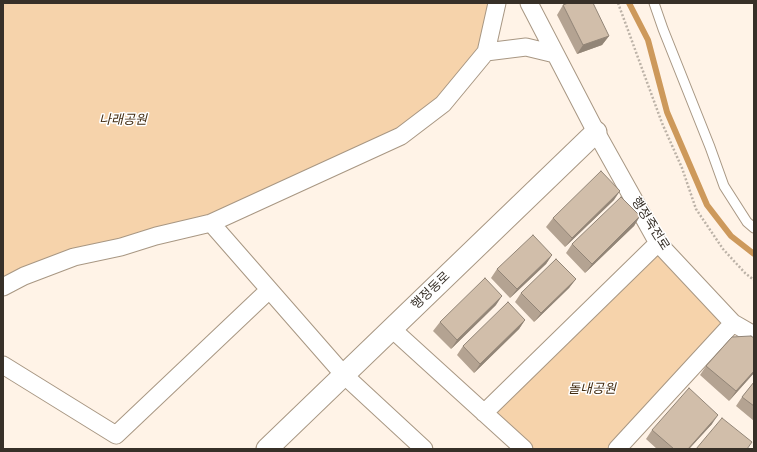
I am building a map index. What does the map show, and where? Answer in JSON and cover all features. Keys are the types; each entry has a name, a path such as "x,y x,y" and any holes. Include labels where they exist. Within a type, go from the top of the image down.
{"street":[{"path":"3,287 24,276 74,257 121,247 156,236 211,223 401,136 443,104 486,52 497,3"},
{"name":"행정죽전로","path":"529,3 596,132 658,243 733,323 754,335"},
{"path":"486,52 526,46 556,54"},
{"name":"행정동로","path":"267,449 596,132"},
{"path":"211,223 344,375 424,449"},
{"path":"484,413 658,243"},
{"path":"3,365 116,435 269,290"},
{"path":"617,449 733,323"},
{"path":"392,329 524,449"}],"lane":[{"path":"654,3 724,186 747,222 754,228"}],"path":[{"path":"618,3 662,123 682,168 696,210 723,249 745,273 754,280"}],"green space":[{"name":"나래공원","path":"3,3 497,3 486,52 401,136 211,223 3,287"},
{"name":"돌내공원","path":"658,243 733,323 617,449 524,449 484,413"}],"building":[{"path":"568,3 593,3 609,36 583,45 563,5"},
{"path":"601,171 620,191 572,238 553,218"},
{"path":"621,197 640,216 592,264 572,244"},
{"path":"533,235 552,255 517,289 497,269"},
{"path":"556,259 576,279 541,313 521,293"},
{"path":"485,278 502,296 457,340 440,322"},
{"path":"508,302 525,320 480,364 463,346"},
{"path":"751,336 754,338 754,371 736,391 706,366 732,337"},
{"path":"754,382 754,406 742,397"},
{"path":"689,388 718,415 688,449 674,449 652,430"},
{"path":"722,418 752,442 747,449 696,449"}],"waterway":[{"path":"629,3 648,40 667,112 707,205 731,236 754,254"}]}
